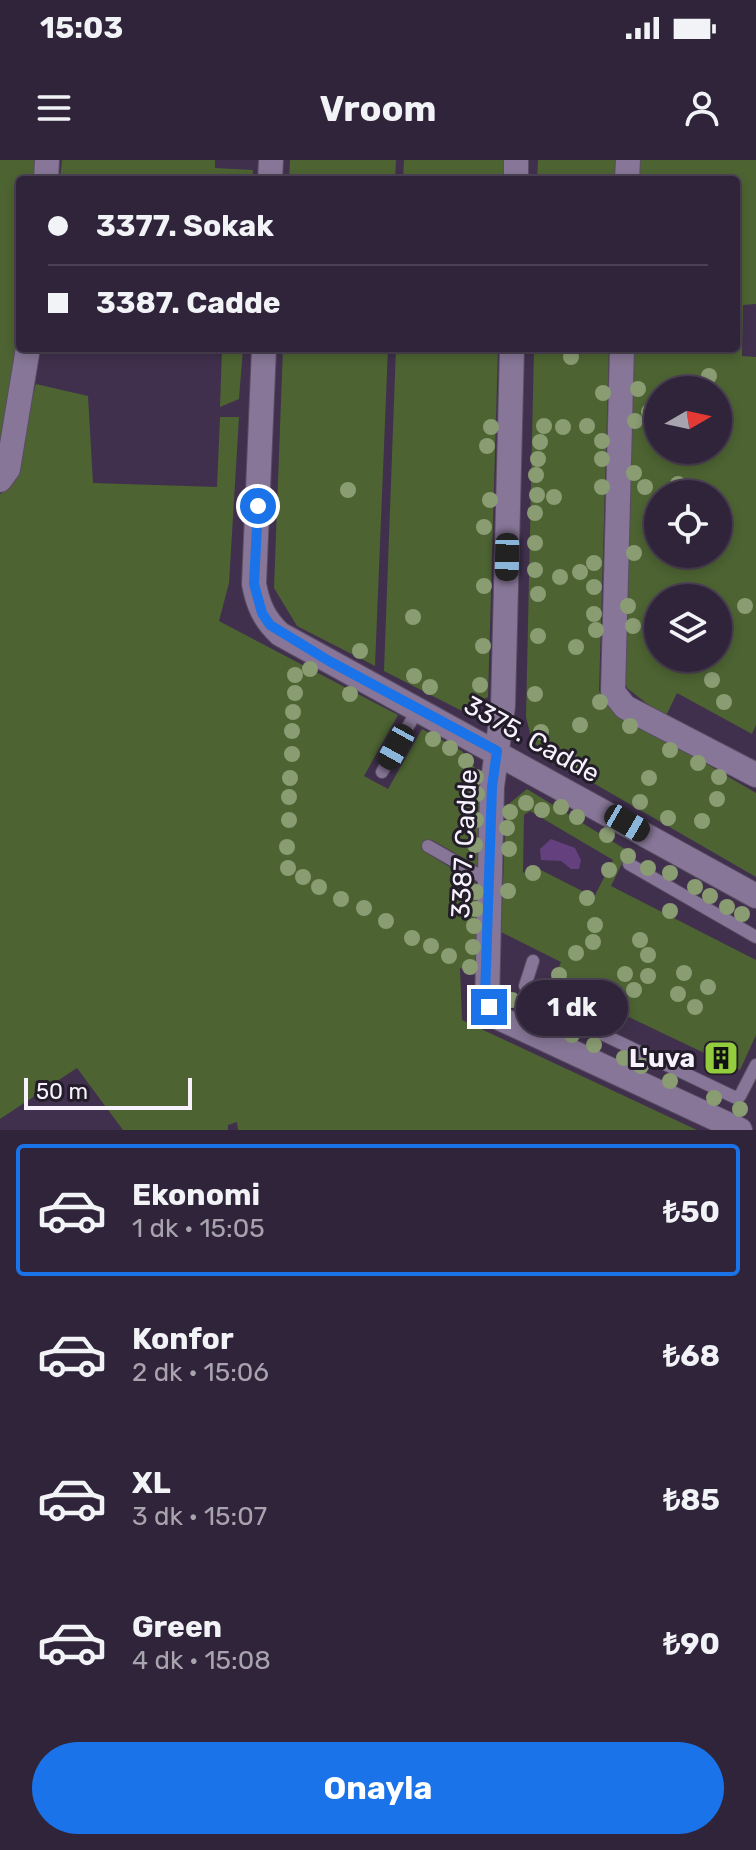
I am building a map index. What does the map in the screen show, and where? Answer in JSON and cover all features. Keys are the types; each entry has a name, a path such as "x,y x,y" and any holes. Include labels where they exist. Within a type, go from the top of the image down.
{"street":[{"path":"0,480 8,469 27,352"},
{"name":"3375. Cadde","path":"264,352 254,584 262,613 280,634 756,896"},
{"name":"3387. Cadde","path":"512,352 503,706 497,751 485,996 497,1017 740,1130"},
{"path":"622,352 613,692 625,707 755,771"}],"lane":[{"path":"382,772 418,709"},
{"path":"428,846 489,881"},
{"path":"629,864 756,937"},
{"path":"533,961 525,986 535,1002 734,1097 740,1096 756,1065"}],"green space":[{"path":"0,160 37,160 36,176 16,176 16,352 19,352 0,467"},
{"path":"62,160 215,160 215,168 253,170 252,176 60,176"},
{"path":"290,160 396,160 395,176 289,176"},
{"path":"404,160 504,160 503,176 403,176"},
{"path":"538,160 615,160 615,176 537,176"},
{"path":"640,160 756,160 756,304 743,305 742,356 756,357 756,725 752,734 677,693 665,718 627,688 624,678 634,352 740,352 740,176 640,176"},
{"path":"222,352 243,352 239,399 220,407"},
{"path":"283,352 388,352 375,666 297,626 274,588"},
{"path":"396,352 498,352 488,697 462,711 384,671"},
{"path":"534,352 609,352 599,691 613,709 756,793 756,877 543,754 531,737 526,717"},
{"path":"36,384 88,396 93,483 217,487 220,417 239,417 229,583 219,621 398,715 364,776 388,789 422,729 462,751 481,776 479,867 432,840 425,852 479,885 475,975 460,968 462,1020 697,1130 238,1130 237,1122 228,1125 228,1130 123,1130 77,1068 0,1119 0,494 7,490"},
{"path":"527,789 628,851 611,886 756,960 756,1035 740,1070 553,981 561,962 501,932 506,806","holes":["530,811 613,860 594,897 533,866 529,874 523,872 524,815"]}],"shaded area":[{"path":"551,839 575,848 581,860 579,869 571,869 561,861 541,860 540,849"}],"place":[{"name":"L'uva","path":"721,1058"}],"route":[{"path":"258,506 254,584 262,613 270,625 280,634 497,751 492,787 485,996 489,1007"}]}
